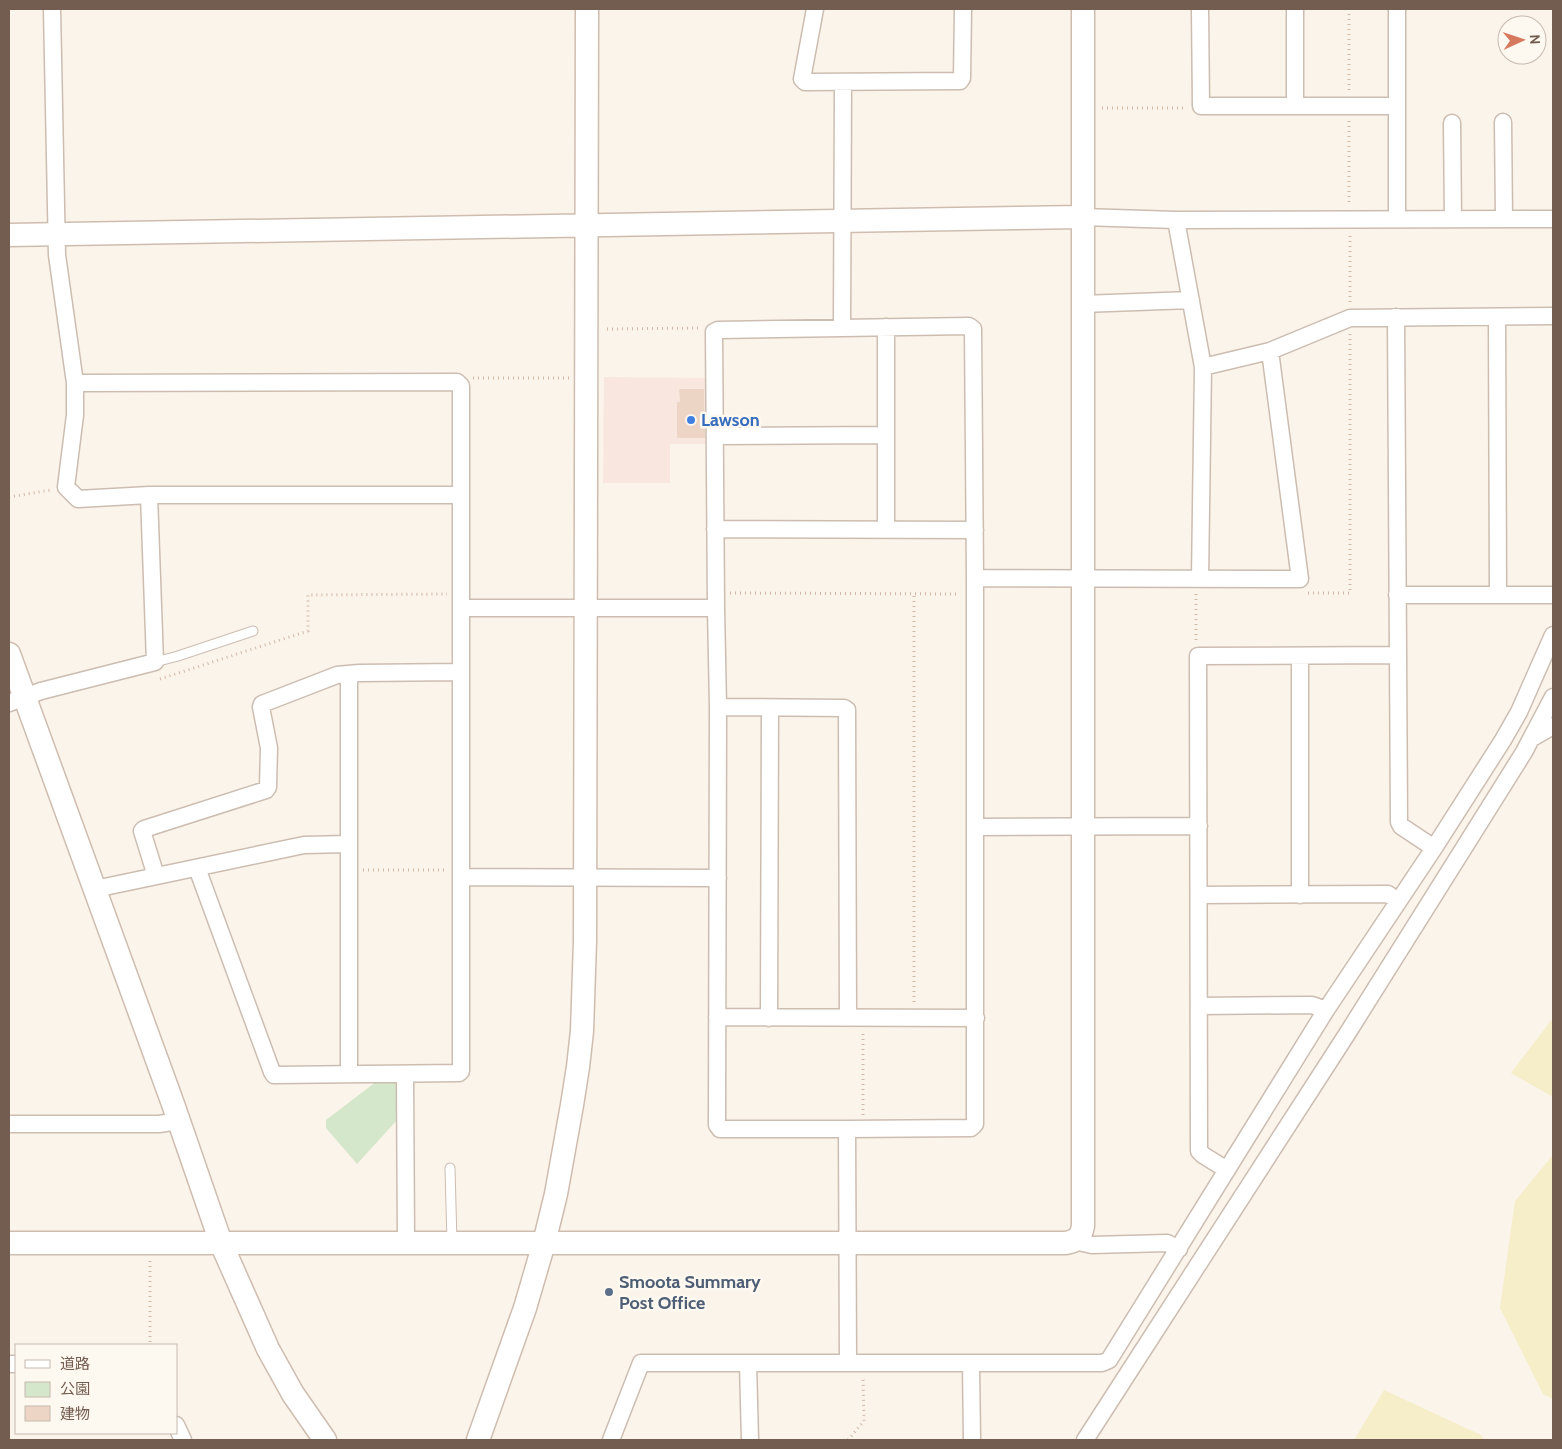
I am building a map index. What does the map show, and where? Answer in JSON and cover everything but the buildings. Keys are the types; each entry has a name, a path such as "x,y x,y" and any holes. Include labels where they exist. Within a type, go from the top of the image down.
{"street":[{"path":"52,9 57,255 75,383 75,415 66,487 78,499 149,495 462,495"},
{"path":"478,1440 525,1308 544,1243 566,1143 578,1067 584,989 587,9"},
{"path":"815,9 802,79 805,82 960,81 962,78 963,9"},
{"path":"9,1244 1066,1243 1078,1239 1082,1226 1083,9"},
{"path":"1200,9 1201,106 1397,106"},
{"path":"1295,9 1295,106"},
{"path":"1397,9 1397,219"},
{"path":"842,328 843,82"},
{"path":"1452,122 1454,219"},
{"path":"1503,122 1504,220"},
{"path":"9,235 1082,217 1176,220 1553,219"},
{"path":"1176,220 1203,367 1201,589"},
{"path":"1082,304 1191,300"},
{"path":"1203,367 1270,350 1350,318 1553,316"},
{"path":"1396,317 1399,822 1401,826 1434,848"},
{"path":"1497,317 1498,594"},
{"path":"970,326 973,329 976,1018 975,1124 971,1128 847,1130 720,1129 717,1125 718,707 714,332 718,330 842,328 970,326"},
{"path":"886,327 886,530"},
{"path":"975,578 1082,578 1201,589 1300,579 1270,350"},
{"path":"75,383 458,382 461,386 462,1071 459,1073 274,1075 197,868"},
{"path":"715,436 886,435"},
{"path":"17,700 41,691 154,662 149,495"},
{"path":"715,529 975,530"},
{"path":"1397,595 1553,595"},
{"path":"462,601 586,608 716,601"},
{"path":"611,1440 641,1363 971,1364 1102,1363 1109,1360 1326,1010 1434,848 1519,712 1553,635"},
{"path":"9,654 17,700 95,889 179,1121 221,1244 268,1350 293,1394 325,1440"},
{"path":"1227,1170 1199,1151 1198,656 1397,654"},
{"path":"1300,656 1300,895"},
{"path":"156,876 142,831 144,828 266,790 268,787 269,748 262,704 323,680 349,674 461,672"},
{"path":"349,674 349,1074"},
{"path":"1086,1440 1346,1034 1532,738 1553,697"},
{"path":"718,707 844,708 847,710 848,1018"},
{"path":"769,1018 770,708"},
{"path":"1532,738 1553,726"},
{"path":"976,827 1199,826"},
{"path":"95,889 304,845 349,844"},
{"path":"462,874 585,878 718,878"},
{"path":"1198,895 1388,894 1398,901"},
{"path":"1200,1006 1312,1005 1326,1010"},
{"path":"717,1017 976,1018"},
{"path":"405,1074 406,1243"},
{"path":"9,1124 159,1124 179,1121"},
{"path":"847,1130 847,1243 855,1363"},
{"path":"1078,1239 1083,1243 1092,1245 1167,1244 1179,1249"},
{"path":"748,1364 750,1440"},
{"path":"971,1364 972,1440"}],"lane":[{"path":"154,662 253,631"},
{"path":"450,1168 452,1243"}],"path":[{"path":"1082,108 1201,106"},
{"path":"1302,594 1350,593 1350,220"},
{"path":"607,329 713,328 718,330"},
{"path":"459,384 468,378 570,378"},
{"path":"9,497 66,487"},
{"path":"1186,594 1201,589 1196,645 1198,656"},
{"path":"914,594 914,1004"},
{"path":"716,601 914,594 975,594"},
{"path":"154,680 308,631 308,595 462,601"},
{"path":"349,870 462,874"},
{"path":"150,1257 150,1344"},
{"path":"848,1440 864,1422 855,1363"}],"shaded area":[{"path":"604,377 708,378 708,444 670,444 670,483 603,483"}],"green space":[{"path":"377,1081 392,1081 398,1086 398,1119 357,1164 326,1128 326,1120"}],"sand":[{"path":"1553,1018 1553,1097 1511,1073"},
{"path":"1553,1155 1553,1399 1543,1394 1500,1308 1515,1201"},
{"path":"1384,1390 1481,1435 1484,1440 1354,1440"}],"place":[{"name":"Lawson","path":"691,420"},
{"name":"Smoota Summary Post Office","path":"609,1292"}]}
